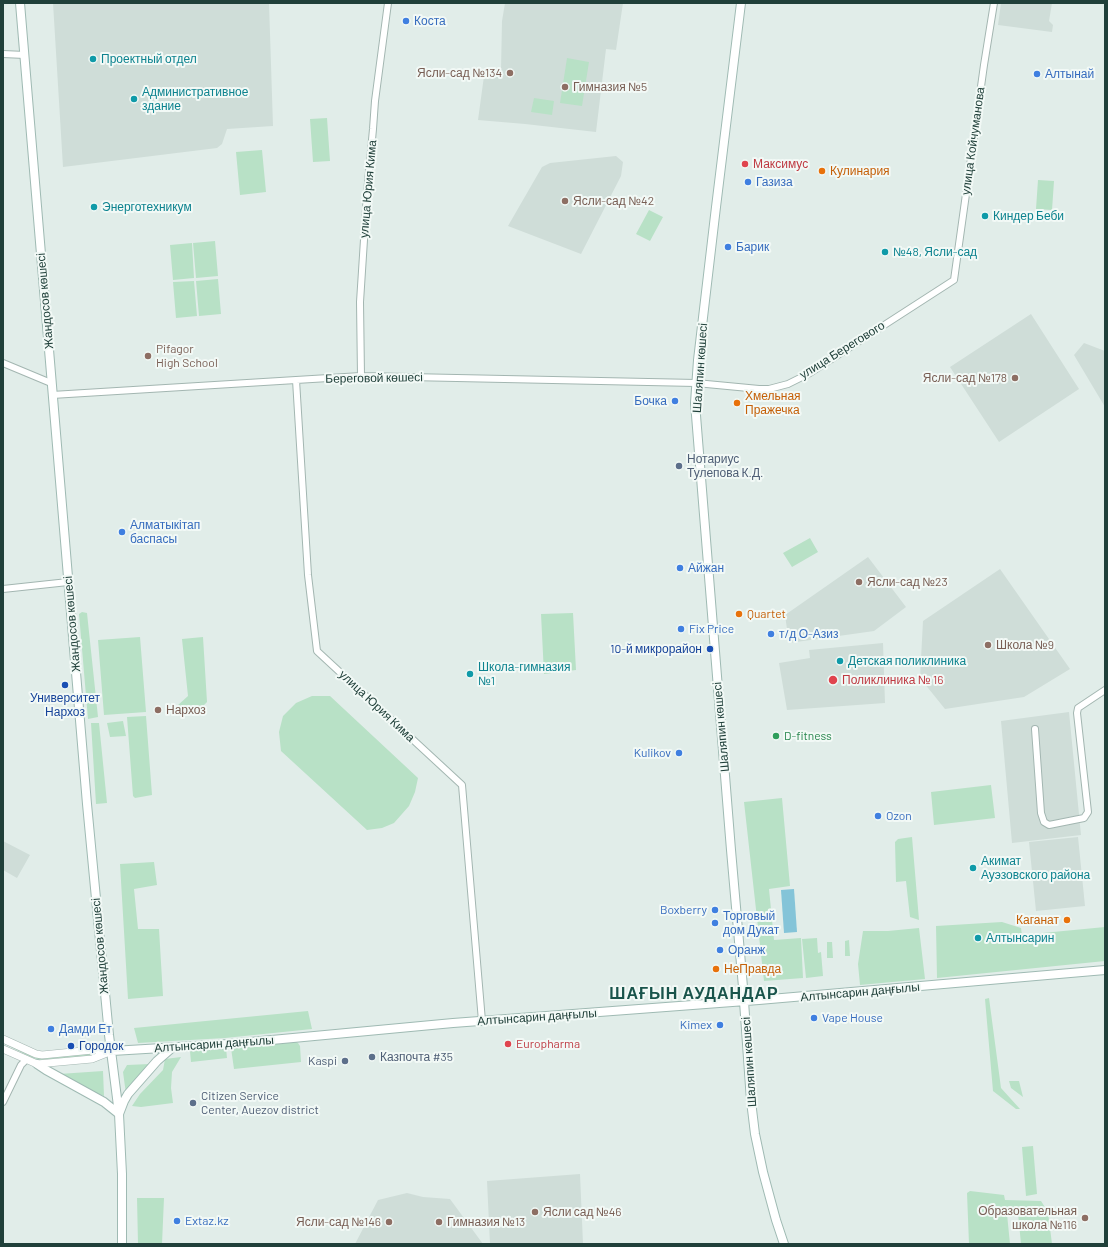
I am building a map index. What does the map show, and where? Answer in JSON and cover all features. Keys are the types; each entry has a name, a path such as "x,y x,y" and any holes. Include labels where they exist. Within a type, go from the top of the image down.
{"main road":[{"name":"Жандосов көшесі","path":"20,3 87,804 109,1035 119,1114 122,1174 122,1244"},
{"name":"Шаляпин көшесі","path":"741,3 696,383 696,416 755,1134 767,1187 784,1244"},
{"name":"Алтынсарин даңғылы","path":"112,1051 228,1044 482,1021 744,1001 1105,970"},
{"path":"37,1064 104,1102 119,1114 128,1094 157,1061 173,1047"}],"street":[{"name":"улица Юрия Кима","path":"361,376 360,302 366,193 375,101 388,3"},
{"name":"улица Койчуманова","path":"954,280 994,3"},
{"path":"3,54 25,54"},
{"name":"улица Берегового","path":"696,383 759,389 769,389 788,384 810,373 954,280"},
{"path":"3,363 51,384"},
{"name":"Береговой көшесі","path":"52,395 361,376 696,383"},
{"name":"улица Юрия Кима","path":"296,380 308,575 317,651 462,785 482,1021"},
{"path":"3,589 68,582"},
{"path":"1035,729 1041,813 1044,822 1049,825 1084,818 1088,812 1077,713 1078,708 1105,690"},
{"path":"3,1039 36,1054 42,1055 93,1050 112,1051"},
{"path":"3,1048 37,1064 92,1059 112,1051"},
{"path":"3,1102 21,1065 26,1060"}],"shaded area":[{"path":"53,3 269,3 273,126 227,129 222,144 217,148 63,167"},
{"name":"Гимназия №5","path":"505,3 623,3 616,50 606,49 596,132 478,120 484,76 494,69 501,70 502,21"},
{"path":"1001,3 1052,3 1049,21 1053,25 1052,32 998,25"},
{"name":"Ясли-сад №42","path":"616,156 623,162 621,176 581,254 508,226 542,167 550,163"},
{"name":"Ясли-сад №178","path":"1031,314 1079,389 999,442 950,367"},
{"path":"1084,343 1105,351 1105,407 1074,355"},
{"name":"Ясли-сад №23","path":"868,557 906,607 874,631 789,643 785,615"},
{"name":"Школа №9","path":"1000,569 1070,669 1024,697 945,709 920,678 923,621"},
{"name":"Поликлиника № 16","path":"883,643 885,703 787,710 779,663 810,658 809,650"},
{"path":"1069,712 1081,835 1012,843 1001,721"},
{"path":"1078,837 1085,906 1036,911 1029,842"},
{"path":"3,841 30,855 17,878 3,870"},
{"name":"Ясли сад №46","path":"580,1174 583,1244 490,1244 487,1181"},
{"path":"407,1193 423,1197 450,1199 483,1244 355,1244 378,1200"}],"green space":[{"path":"567,58 589,62 582,106 560,103"},
{"path":"534,98 554,101 552,115 531,112"},
{"path":"327,118 330,161 313,162 310,119"},
{"path":"262,150 266,192 240,195 236,152"},
{"path":"1038,180 1054,181 1052,210 1036,209"},
{"path":"649,210 663,217 650,241 636,234"},
{"path":"215,241 218,276 196,278 193,243"},
{"path":"192,243 194,278 173,280 170,245"},
{"path":"218,279 221,314 199,316 196,281"},
{"path":"194,281 197,316 176,318 173,282"},
{"path":"810,538 818,552 792,567 783,553"},
{"path":"82,612 87,613 98,717 88,719 79,614"},
{"path":"573,613 576,670 544,674 541,614"},
{"path":"140,637 146,712 104,715 98,640"},
{"path":"203,637 207,702 202,707 184,711 177,706 188,696 182,639"},
{"path":"312,696 330,696 418,778 415,792 409,806 394,823 382,828 367,830 281,751 279,732 283,716 296,703"},
{"path":"146,716 152,795 135,798 133,796 127,717"},
{"path":"123,721 126,736 110,737 107,723"},
{"path":"91,723 99,723 107,803 96,804"},
{"path":"991,785 995,818 934,825 931,792"},
{"path":"782,798 790,886 769,889 774,940 801,938 803,978 764,981 744,802"},
{"path":"912,837 919,920 910,917 906,881 896,882 895,842 898,839"},
{"path":"154,862 157,885 134,889 138,929 159,929 163,996 128,999 120,864"},
{"path":"1002,922 1021,928 1022,935 1105,927 1105,961 937,978 936,926"},
{"path":"919,928 925,979 860,985 858,964 863,931 888,931"},
{"path":"817,938 818,953 821,952 823,976 806,978 802,939"},
{"path":"849,940 850,956 845,956 845,941"},
{"path":"827,942 832,942 833,958 827,958"},
{"path":"989,998 1001,1088 1020,1109 1016,1109 993,1091 985,999"},
{"path":"308,1011 312,1029 225,1038 138,1043 134,1028"},
{"path":"3,1041 34,1055 90,1053 90,1056 40,1060 32,1058 3,1043"},
{"path":"296,1042 300,1046 301,1062 234,1069 231,1048"},
{"path":"226,1048 227,1058 191,1062 190,1051"},
{"path":"181,1057 172,1072 171,1088 173,1103 141,1107 132,1106 140,1094 163,1070 165,1059"},
{"path":"150,1064 126,1094 123,1072 127,1065"},
{"path":"103,1071 104,1096 88,1090 59,1074"},
{"path":"1009,1081 1019,1081 1023,1097 1011,1088"},
{"path":"1033,1146 1037,1194 1026,1196 1022,1147"},
{"path":"970,1191 1004,1195 1005,1200 1041,1201 1048,1212 1052,1244 1021,1244 1018,1213 1007,1214 1010,1244 969,1244 967,1193"},
{"path":"137,1198 164,1198 162,1244 138,1244"}],"water":[{"path":"794,889 797,932 784,933 781,890"}],"place":[{"name":"Коста","path":"406,21"},
{"name":"Проектный отдел","path":"93,59"},
{"name":"Ясли-сад №134","path":"510,73"},
{"name":"Алтынай","path":"1037,74"},
{"name":"Гимназия №5","path":"565,87"},
{"name":"Административное здание","path":"134,99"},
{"name":"Максимус","path":"745,164"},
{"name":"Кулинария","path":"822,171"},
{"name":"Газиза","path":"748,182"},
{"name":"Ясли-сад №42","path":"565,201"},
{"name":"Энерготехникум","path":"94,207"},
{"name":"Киндер Беби","path":"985,216"},
{"name":"Барик","path":"728,247"},
{"name":"№48, Ясли-сад","path":"885,252"},
{"name":"Pifagor High School","path":"148,356"},
{"name":"Ясли-сад №178","path":"1015,378"},
{"name":"Бочка","path":"675,401"},
{"name":"Хмельная Пражечка","path":"737,403"},
{"name":"Нотариус Тулепова К.Д.","path":"679,466"},
{"name":"Алматыкітап баспасы","path":"122,532"},
{"name":"Айжан","path":"680,568"},
{"name":"Ясли-сад №23","path":"859,582"},
{"name":"Quartet","path":"739,614"},
{"name":"Fix Price","path":"681,629"},
{"name":"т/д О-Азиз","path":"771,634"},
{"name":"Школа №9","path":"988,645"},
{"name":"10-й микрорайон","path":"710,649"},
{"name":"Детская поликлиника","path":"840,661"},
{"name":"Школа-гимназия №1","path":"470,674"},
{"name":"Поликлиника № 16","path":"833,680"},
{"name":"Университет Нархоз","path":"65,685"},
{"name":"Нархоз","path":"158,710"},
{"name":"D-fitness","path":"776,736"},
{"name":"Kulikov","path":"679,753"},
{"name":"Ozon","path":"878,816"},
{"name":"Акимат Ауэзовского района","path":"973,868"},
{"name":"Boxberry","path":"715,910"},
{"name":"Каганат","path":"1067,920"},
{"name":"Торговый дом Дукат","path":"715,923"},
{"name":"Алтынсарин","path":"978,938"},
{"name":"Оранж","path":"720,950"},
{"name":"НеПравда","path":"716,969"},
{"name":"Vape House","path":"814,1018"},
{"name":"Kimex","path":"720,1025"},
{"name":"Дамди Ет","path":"51,1029"},
{"name":"Europharma","path":"508,1044"},
{"name":"Городок","path":"71,1046"},
{"name":"Казпочта #35","path":"372,1057"},
{"name":"Kaspi","path":"345,1061"},
{"name":"Citizen Service Center, Auezov district","path":"193,1103"},
{"name":"Ясли сад №46","path":"535,1212"},
{"name":"Образовательная школа №116","path":"1085,1218"},
{"name":"Extaz.kz","path":"177,1221"},
{"name":"Ясли-сад №146","path":"389,1222"},
{"name":"Гимназия №13","path":"439,1222"}],"district":[{"name":"ШАҒЫН АУДАНДАР","path":"694,994"}]}
